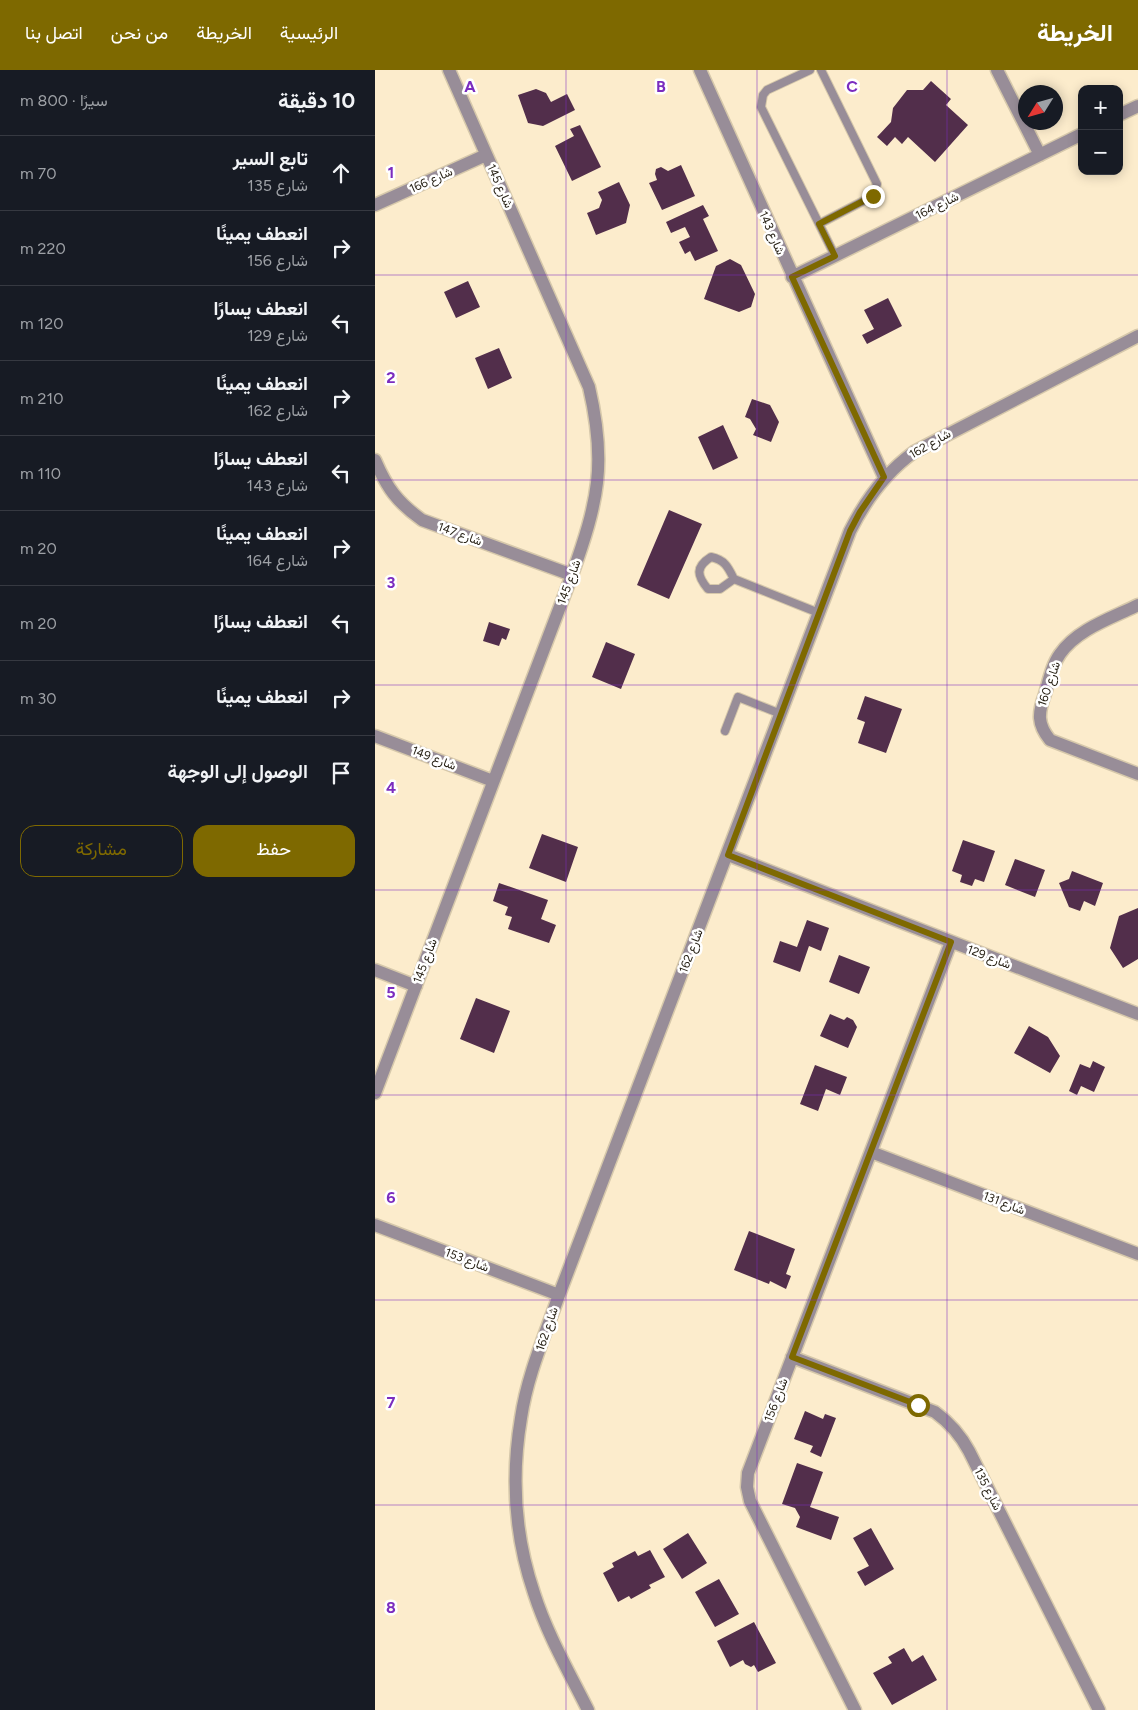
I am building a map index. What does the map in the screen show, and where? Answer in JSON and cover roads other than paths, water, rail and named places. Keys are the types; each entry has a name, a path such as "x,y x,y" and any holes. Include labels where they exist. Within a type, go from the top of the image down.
{"street":[{"name":"شارع 145","path":"375,1093 572,575 590,523 597,489 599,455 596,420 589,387 449,70"},
{"name":"شارع 143","path":"700,70 884,477"},
{"path":"997,70 1040,155"},
{"path":"1123,113 1138,106"},
{"name":"شارع 164","path":"792,277 1078,136"},
{"name":"شارع 166","path":"375,205 487,155"},
{"name":"شارع 162","path":"588,1710 551,1636 534,1594 522,1550 515,1506 515,1461 521,1416 532,1372 559,1295 850,531 863,506 884,477 914,452 1138,336"},
{"name":"شارع 147","path":"375,460 387,487 402,506 422,520 572,575"},
{"name":"شارع 160","path":"1138,605 1078,636 1067,644 1053,668 1038,715 1041,729 1050,740 1138,774"},
{"name":"شارع 149","path":"375,736 493,781"},
{"name":"شارع 129","path":"728,855 1138,1014"},
{"name":"شارع 156","path":"855,1710 750,1501 747,1487 748,1473 951,942"},
{"path":"375,970 416,986"},
{"name":"شارع 131","path":"871,1152 1138,1254"},
{"name":"شارع 153","path":"375,1226 559,1295"},
{"name":"شارع 135","path":"792,1357 935,1412 955,1429 969,1451 1099,1710"}],"lane":[{"path":"810,70 767,90 761,101 761,107 835,256"},
{"path":"819,224 873,196 877,184 821,70"},
{"path":"734,579 720,589 708,589 700,579 699,570 704,562 711,557 719,559 727,565 734,579 819,613"},
{"path":"725,731 738,697 781,714"}]}
